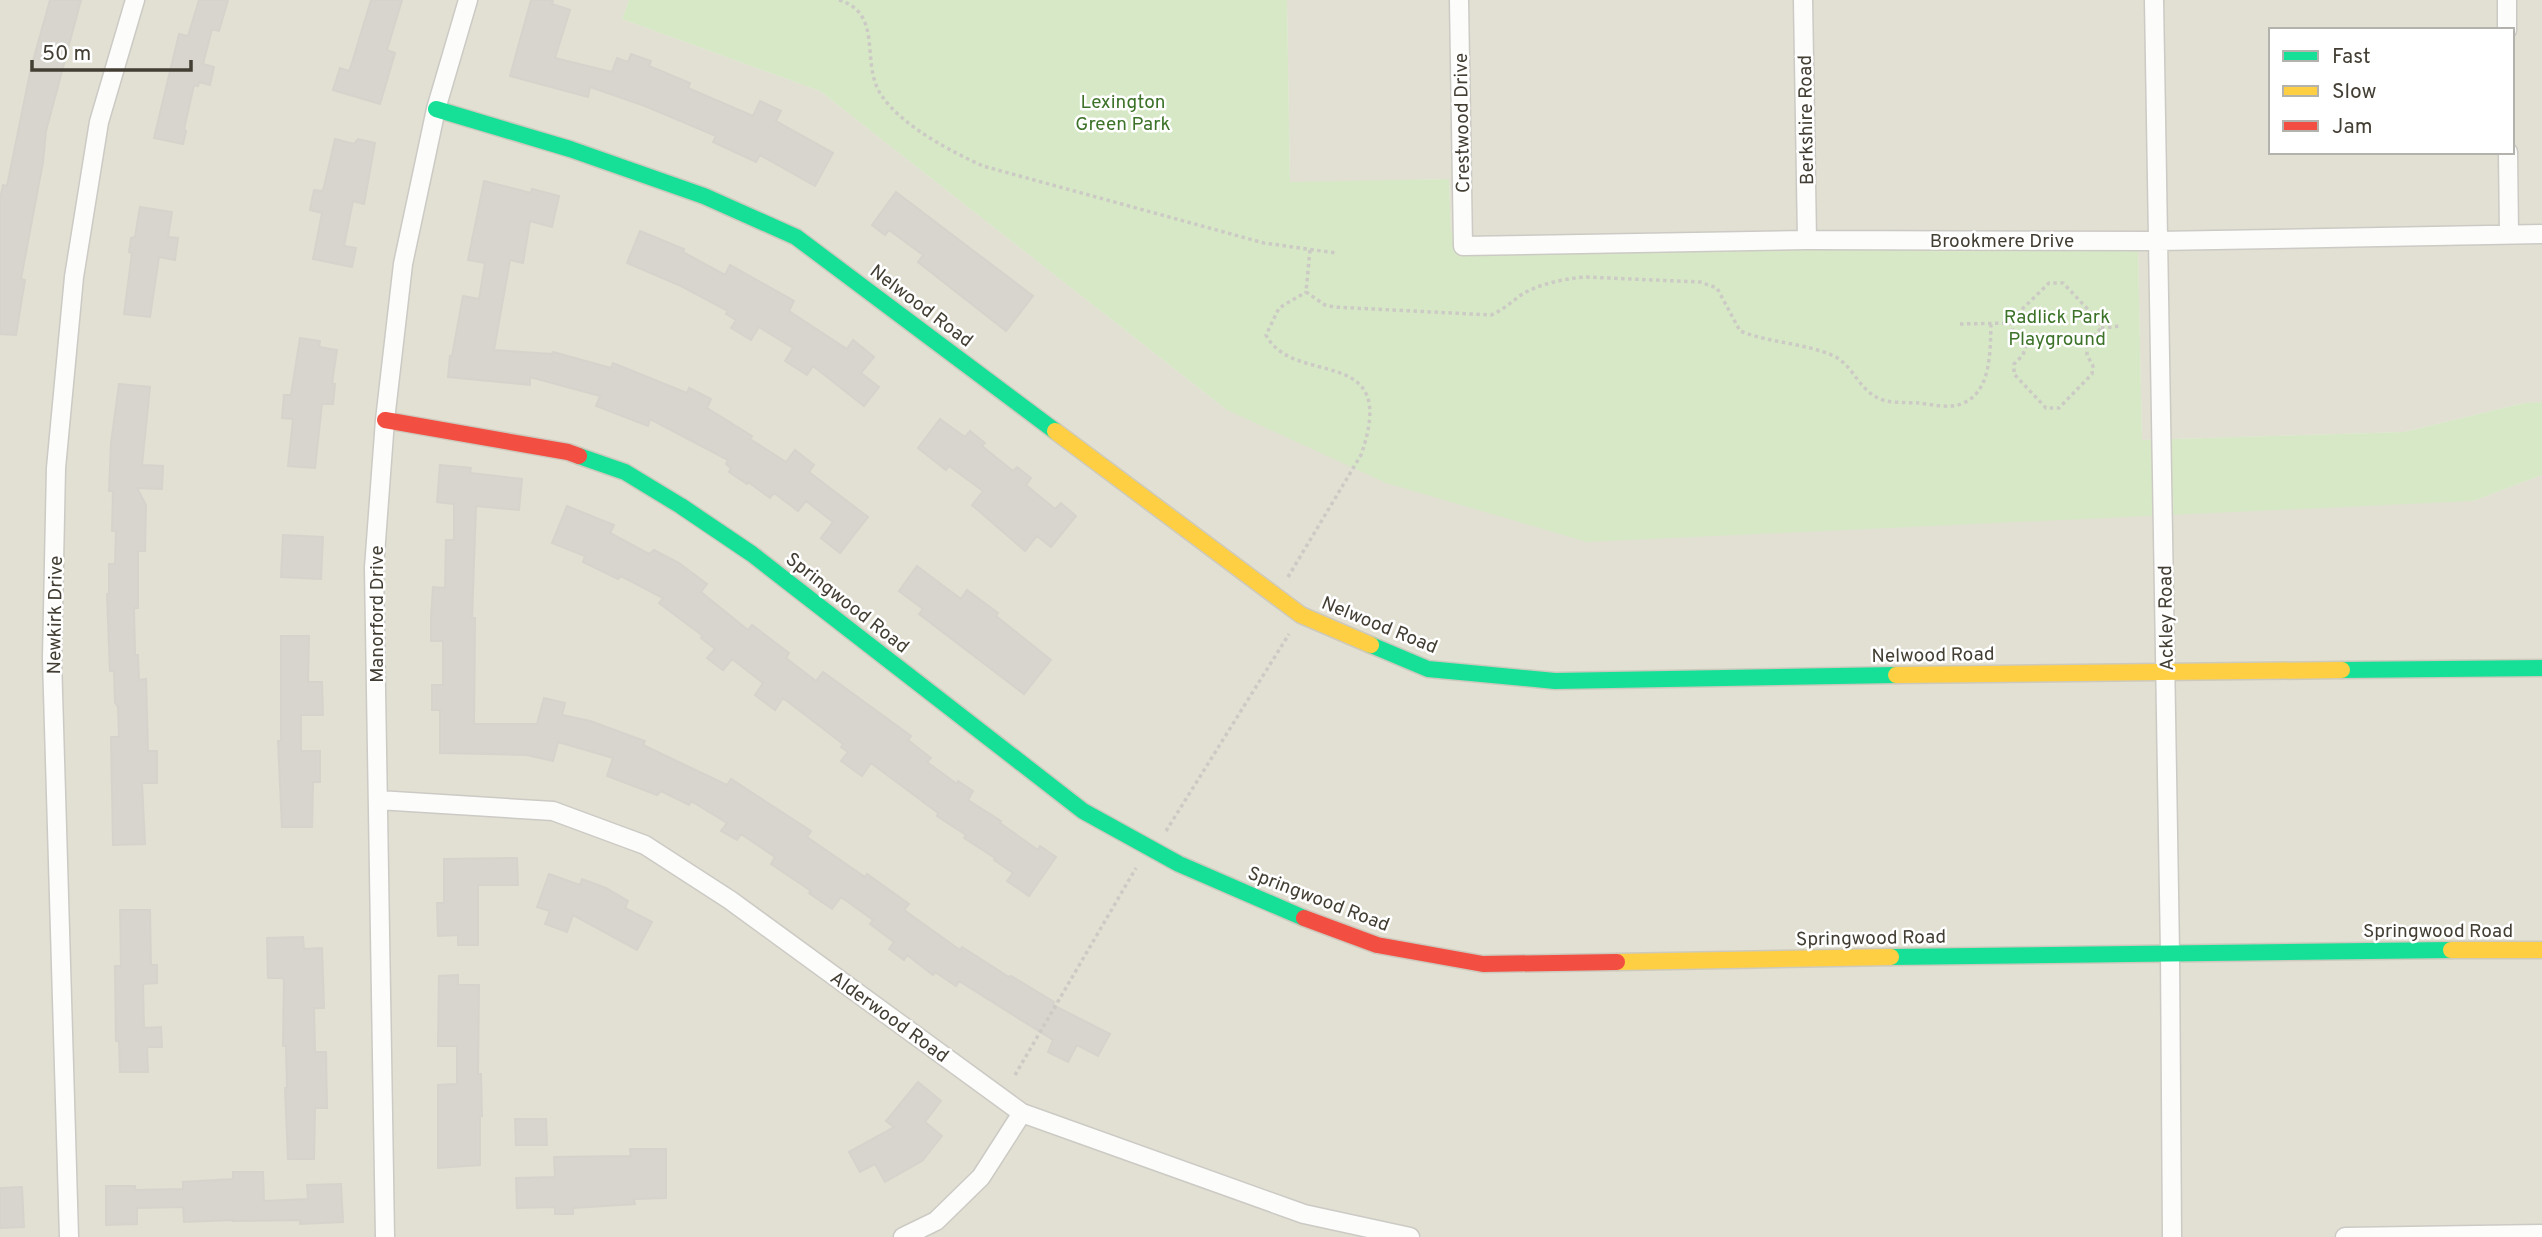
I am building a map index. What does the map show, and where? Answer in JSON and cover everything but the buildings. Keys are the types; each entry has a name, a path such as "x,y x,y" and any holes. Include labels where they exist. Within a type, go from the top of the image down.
{"street":[{"name":"Newkirk Drive","path":"69,1237 52,658 56,468 74,277 99,122 135,0"},
{"name":"Manorford Drive","path":"385,1237 374,568 385,420 404,264 436,109 468,0"},
{"name":"Crestwood Drive","path":"1459,0 1463,246"},
{"name":"Berkshire Road","path":"1803,0 1807,240"},
{"name":"Ackley Road","path":"2154,0 2171,952 2172,1237"},
{"path":"2507,0 2507,28"},
{"name":"Nelwood Road","path":"436,109 570,149 692,191 796,237 1301,615 1428,669 1555,681 2542,668"},
{"path":"2508,154 2509,234"},
{"name":"Brookmere Drive","path":"1463,246 1807,240 2158,241 2542,234"},
{"name":"Springwood Road","path":"385,420 568,452 625,472 752,554 1083,811 1191,869 1285,911 1377,945 1483,964 2171,952 2542,950"},
{"name":"Alderwood Road","path":"378,800 554,811 645,845 730,900 1022,1113 1304,1214 1410,1237"},
{"path":"903,1237 936,1221 981,1177 1022,1113"},
{"path":"2345,1237 2542,1234"}],"path":[{"path":"839,0 862,13 868,34 874,84 882,97 909,122 956,153 983,166 1264,243 1336,253"},
{"path":"1306,292 1310,250"},
{"path":"1306,292 1334,307 1482,316 1502,311 1524,293 1566,279 1584,277 1700,282 1717,288 1740,331 1831,355 1850,369 1877,398 1951,406 1962,404 1973,396 1988,371 1991,324"},
{"path":"2101,327 2099,321 2063,283 2049,283 2012,319 2012,329 2026,345 2023,355 2014,364 2014,373 2046,408 2059,408 2092,374 2093,366 2087,345 2101,327 2120,326"},
{"path":"1287,580 1360,455 1366,440 1369,415 1366,395 1347,375 1297,359 1272,345 1266,335 1279,308 1306,292"},
{"path":"1960,324 2012,323"},
{"path":"1163,835 1289,634"},
{"path":"1015,1075 1136,868"}],"shaded area":[{"path":"0,0 629,0 622,19 820,91 1227,410 2473,501 2542,475 2542,1237 0,1237"},
{"path":"1287,0 2542,0 2542,402 2524,403 2404,432 2142,440 2138,248 1466,252 1451,231 1449,179 1290,183"}],"green space":[{"name":"Lexington Green Park","path":"629,0 1287,0 1290,182 1449,179 1451,231 1466,252 2138,248 2142,440 2404,432 2524,403 2542,402 2542,475 2473,501 1587,542 1386,483 1227,410 820,91 622,19"}],"traffic: fast":[{"path":"436,109 570,149 704,196 796,237 1055,431"},
{"path":"579,456 625,472 752,554 1083,811 1179,864 1304,918"},
{"path":"1371,645 1428,669 1555,681 1896,675"},
{"path":"2342,670 2542,668"},
{"path":"1891,957 2451,950"}],"traffic: slow":[{"path":"1055,431 1301,615 1371,645"},
{"path":"1896,675 2342,670"},
{"path":"2451,950 2542,950"},
{"path":"1617,962 1891,957"}],"traffic: jam":[{"path":"385,420 579,456"},
{"path":"1304,918 1377,945 1483,964 1617,962"}],"park label":[{"name":"Radlick Park Playground","path":"2057,327"}]}
